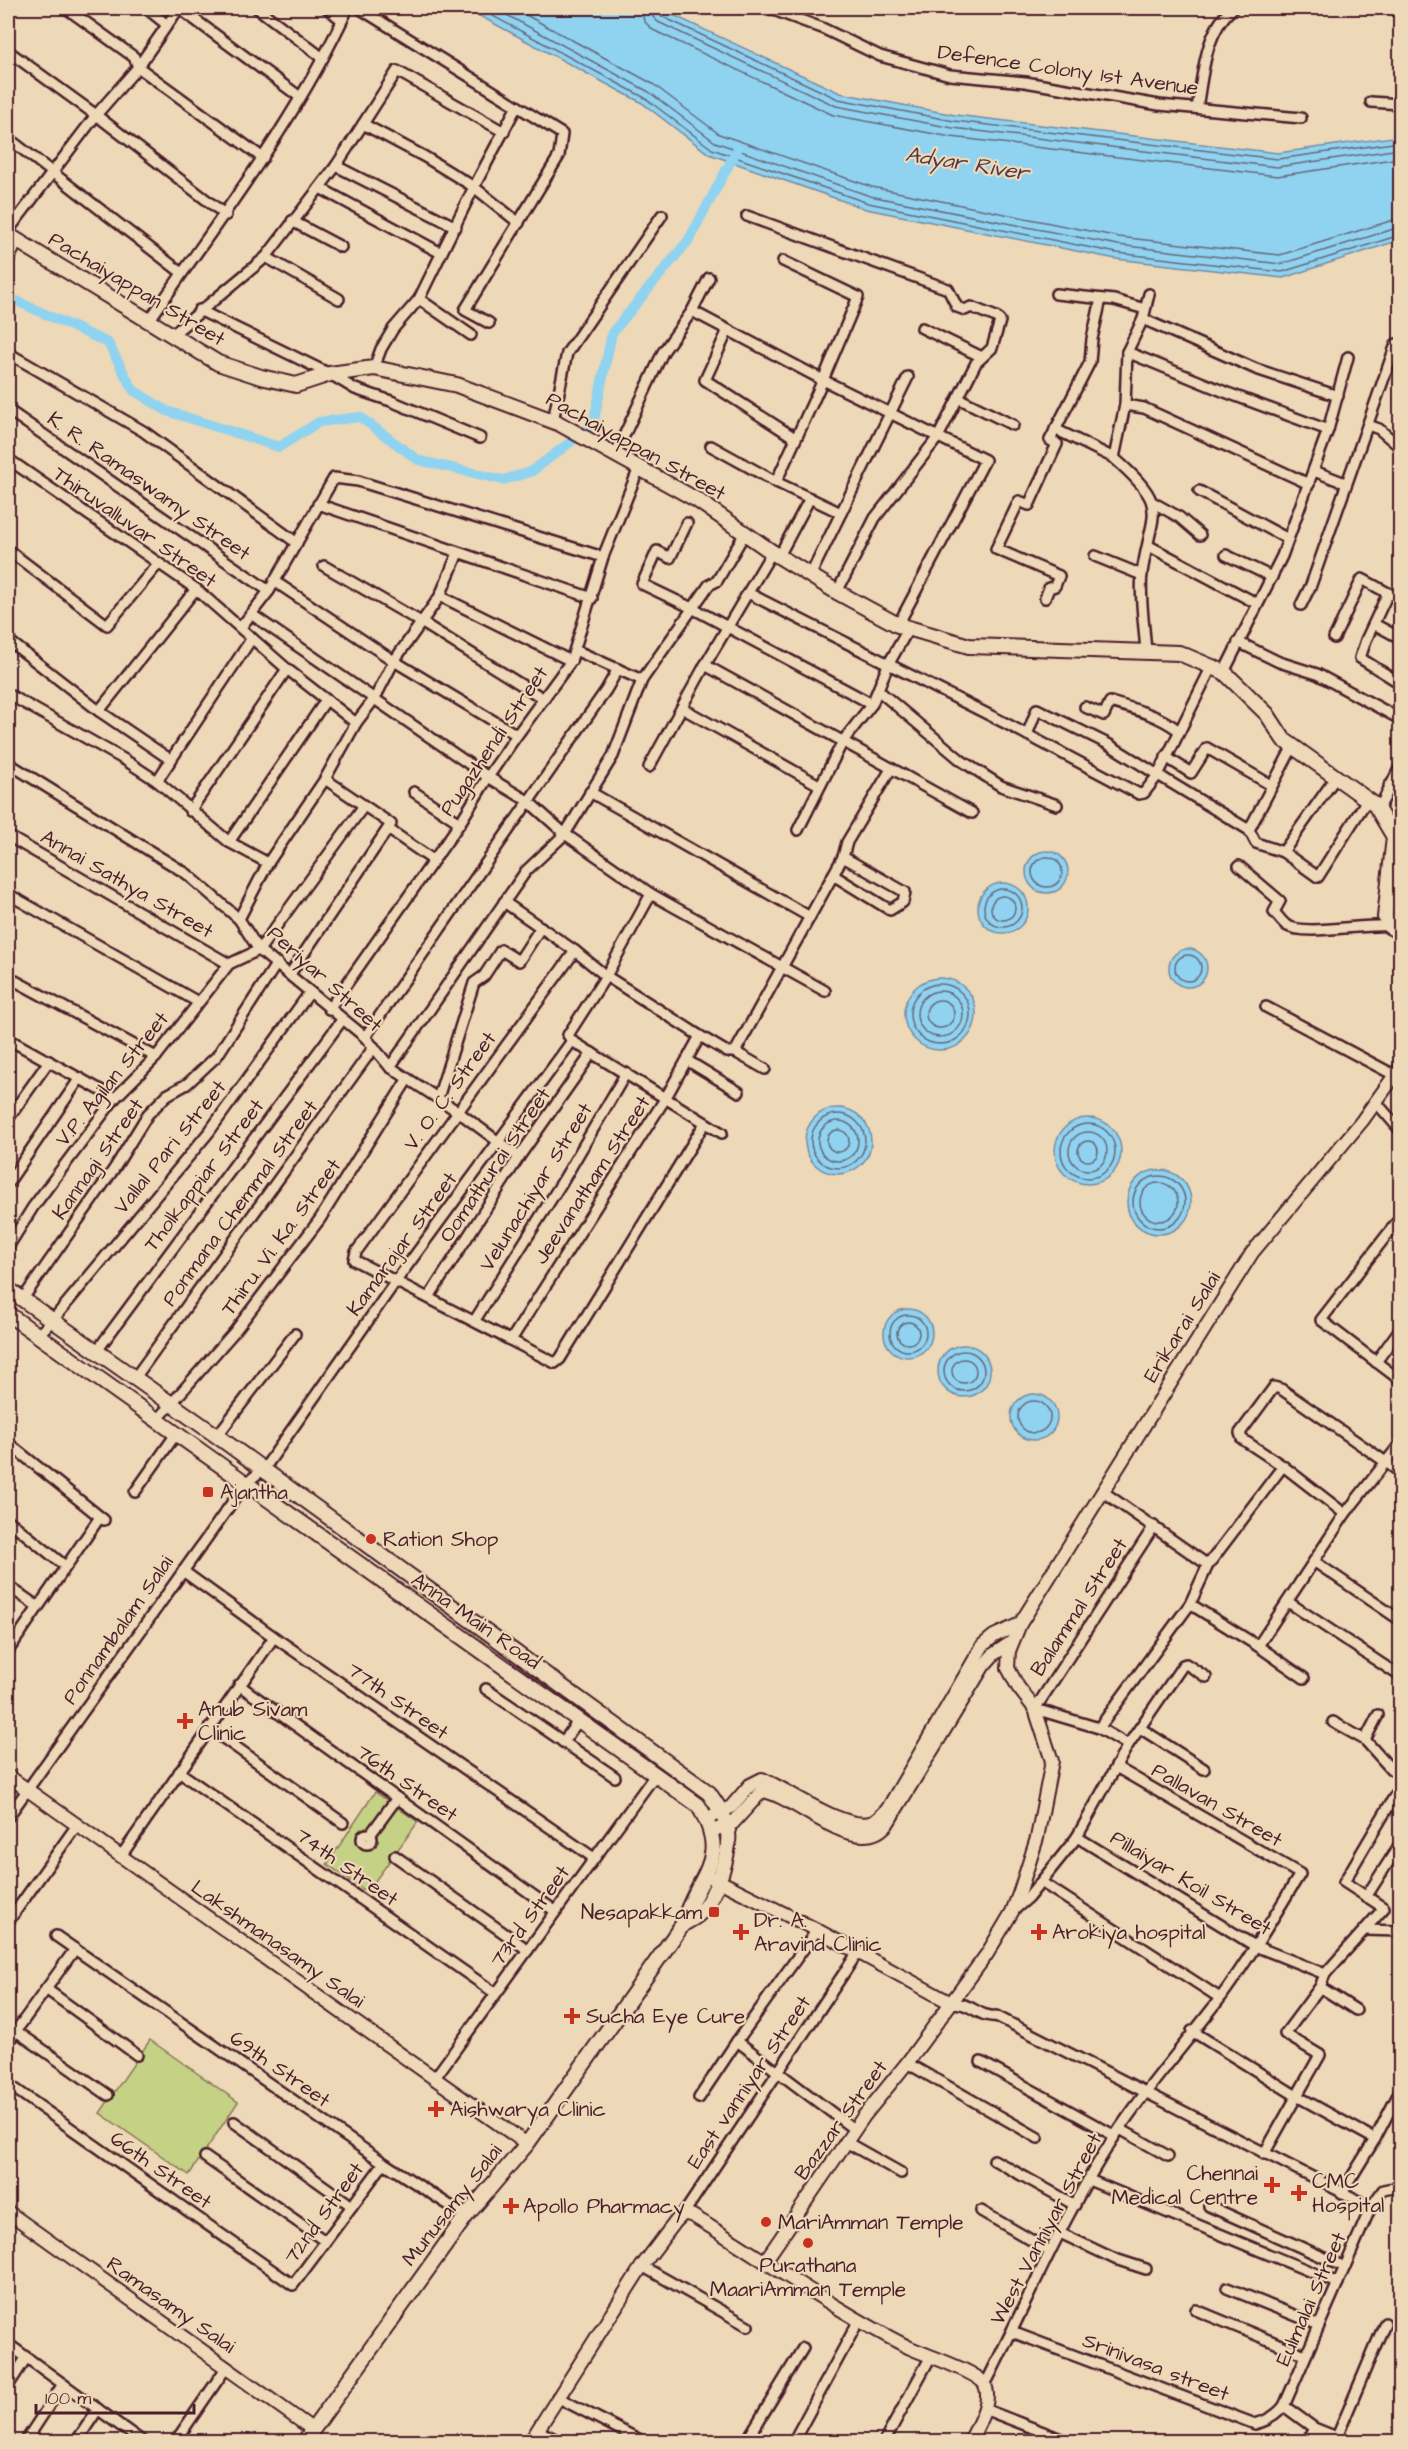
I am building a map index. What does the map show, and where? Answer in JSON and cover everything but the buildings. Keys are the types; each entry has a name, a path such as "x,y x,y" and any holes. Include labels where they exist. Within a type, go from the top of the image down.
{"main road":[{"name":"Pachaiyappan Street","path":"10,236 218,363 261,377 296,385 330,374 374,368 458,385 555,422 697,500 837,592 898,625 969,646 1179,653 1218,669 1267,714 1284,740 1375,806 1394,837 1384,917 1395,929"},
{"name":"Anna Main Road","path":"8,1289 264,1469 709,1793 725,1819"},
{"name":"Anna Main Road","path":"8,1314 656,1774 698,1805 709,1825"},
{"path":"713,1877 725,1862 725,1819"},
{"path":"709,1825 713,1877"},
{"name":"Munusamy Salai","path":"304,2442 466,2216 527,2144 683,1924 699,1914 713,1877"}],"street":[{"path":"66,8 134,57 138,67 263,158"},
{"path":"146,8 166,24"},
{"path":"8,259 10,236 53,173 96,115 138,67 179,8 300,97"},
{"path":"256,8 323,58"},
{"path":"327,8 342,20"},
{"path":"149,321 263,158 323,58 348,8"},
{"path":"360,8 562,134 559,156 465,310 489,323"},
{"name":"Defence Colony 1st Avenue","path":"768,8 822,28 880,56 950,75 1025,82 1160,105 1301,118"},
{"path":"1197,108 1203,67 1209,46 1222,20 1233,8"},
{"path":"8,51 226,214"},
{"path":"172,335 199,310 266,257 336,166 397,71 504,132"},
{"path":"1371,102 1401,104"},
{"path":"374,368 393,329 419,299 517,106"},
{"path":"363,124 425,157 474,187 519,223"},
{"path":"8,138 182,273"},
{"path":"336,166 456,227"},
{"path":"320,188 441,253"},
{"path":"555,422 567,353 662,215"},
{"path":"747,216 948,290 957,307 965,310 971,307 996,317 1000,321 992,348 982,357 938,437 875,519 837,592"},
{"path":"292,221 341,247"},
{"path":"266,257 339,299"},
{"path":"776,482 858,297 783,261"},
{"path":"611,452 663,352 692,311 709,278"},
{"path":"1056,294 1101,299 1144,314 1256,369 1338,396"},
{"path":"1114,458 1125,405 1127,351 1144,314 1149,294"},
{"path":"419,299 471,335"},
{"path":"1045,598 1049,588 1055,586 1059,576 996,549 1019,501 1029,505 1057,444 1050,440 1090,362 1092,339 1101,299"},
{"path":"199,310 330,374 354,389 391,401 480,438"},
{"path":"692,311 823,380 985,459 898,625 906,633 888,665 879,691 872,704 843,741 798,830"},
{"path":"922,328 982,357"},
{"path":"728,330 705,380 795,438"},
{"path":"1301,606 1311,585 1345,483 1396,344"},
{"path":"1127,351 1225,393 1328,430"},
{"path":"8,354 143,431 297,543"},
{"path":"748,593 1139,794 1144,793 1158,775 1178,730 1238,642 1256,603 1272,577 1314,471 1348,357"},
{"path":"811,574 908,377"},
{"path":"958,398 1013,425"},
{"path":"1125,405 1144,408 1309,484"},
{"name":"K. R. Ramaswamy Street","path":"8,410 269,591"},
{"path":"1368,425 1379,429 1401,447"},
{"path":"1055,429 1114,458 1141,482 1154,503 1179,517 1200,535"},
{"path":"711,446 776,482 841,513"},
{"name":"Thiruvalluvar Street","path":"8,459 196,589 287,669 356,723"},
{"name":"Pugazhendi Street","path":"329,1009 460,824 517,735 571,661 603,556 639,468"},
{"path":"1314,471 1345,483"},
{"path":"240,627 269,591 334,478 358,481 603,556"},
{"path":"1199,492 1288,539"},
{"path":"649,767 727,627 810,498"},
{"path":"1146,653 1142,575 1153,528 1154,503"},
{"path":"318,504 592,598"},
{"path":"687,523 670,558 657,551 642,584 694,609 872,704"},
{"path":"390,1067 526,872 565,834 613,756 642,680 709,585 717,581 745,533"},
{"path":"1149,546 1256,603"},
{"path":"8,550 107,625 158,564"},
{"path":"239,919 268,863 325,779 356,723 375,698 394,661 440,596 458,553"},
{"path":"1226,555 1272,577"},
{"path":"1095,556 1142,575"},
{"path":"324,566 422,622 544,699"},
{"path":"1334,638 1362,579 1401,599"},
{"path":"274,581 394,661 517,735"},
{"path":"99,711 196,589"},
{"path":"1388,593 1360,658 1401,683"},
{"path":"440,596 571,661"},
{"path":"251,614 488,777 528,801 565,834 651,894 825,991"},
{"path":"1374,624 1401,638"},
{"path":"157,781 252,638"},
{"path":"8,640 99,711 171,760"},
{"path":"1238,642 1279,662 1317,675 1401,719"},
{"path":"575,650 642,680"},
{"path":"705,665 972,813"},
{"path":"190,811 287,669"},
{"path":"365,1037 606,690 618,669"},
{"path":"879,691 972,767 1001,786 1057,805"},
{"path":"8,694 125,760 157,781 229,842 268,863"},
{"path":"229,842 326,700"},
{"path":"1085,707 1104,715 1110,702 1167,721 1178,730"},
{"path":"682,708 819,785"},
{"path":"1027,735 1037,709 1108,744 1249,830 1256,843 1283,852 1318,877 1366,800"},
{"path":"1249,830 1293,746"},
{"path":"1166,757 1191,772 1208,748 1271,785"},
{"name":"Periyar Street","path":"8,763 187,874 239,919 259,950 365,1037 390,1067 438,1098 519,1157"},
{"path":"1378,811 1389,786 1401,767"},
{"path":"735,1052 843,857 847,842 891,769"},
{"path":"1283,852 1336,777"},
{"path":"290,974 391,824 325,779"},
{"path":"1389,786 1401,794"},
{"path":"414,792 460,824"},
{"path":"590,792 810,917"},
{"path":"259,950 363,807"},
{"path":"388,829 433,860"},
{"name":"Annai Sathya Street","path":"8,836 229,964"},
{"path":"833,875 890,910 903,902 905,892 843,857"},
{"path":"1239,867 1280,901 1274,912 1287,926 1306,930 1373,925 1395,929"},
{"path":"8,894 198,1002"},
{"path":"606,976 651,894"},
{"path":"504,902 575,951 606,976 727,1052 735,1052 765,1069"},
{"path":"438,1098 474,983 484,976 501,950 519,961 541,927"},
{"name":"V.P. Agilan Street","path":"8,1247 33,1207 116,1098 156,1057 229,964 259,950"},
{"name":"V. O. C. Street","path":"396,1281 358,1263 353,1256 575,951"},
{"name":"Kannagi Street","path":"22,1300 114,1169 148,1114 167,1095 187,1084 217,1056 277,963"},
{"name":"Kamarajar Street","path":"264,1469 396,1281 572,1041 568,1035 606,976"},
{"path":"8,977 156,1057"},
{"name":"Vallal Pari Street","path":"38,1335 208,1132 310,992"},
{"path":"1266,1007 1398,1072"},
{"name":"Tholkappiar Street","path":"96,1352 342,1020"},
{"name":"Jeevanatham Street","path":"511,1340 665,1099 700,1036"},
{"path":"8,1051 11,1041 116,1098"},
{"path":"572,1041 722,1133"},
{"name":"Ponmana Chemmal Street","path":"134,1379 374,1047"},
{"name":"Oomathurai Street","path":"429,1297 519,1157 592,1053"},
{"path":"8,1119 49,1061"},
{"path":"688,1061 740,1092"},
{"name":"Erikarai Salai","path":"1020,1624 1252,1253 1398,1072"},
{"name":"Velunachiyar Street","path":"474,1320 564,1179 626,1073"},
{"path":"8,1183 80,1078"},
{"name":"Thiru. Vi. Ka. Street","path":"157,1420 235,1331 320,1219 407,1080"},
{"path":"1376,1102 1401,1130"},
{"path":"396,1281 555,1363 560,1359 705,1122"},
{"path":"1401,1218 1321,1320 1401,1380"},
{"path":"1376,1362 1401,1329"},
{"path":"217,1436 295,1334"},
{"path":"1345,1514 1283,1466 1242,1439 1240,1433 1274,1387 1401,1472"},
{"path":"135,1492 176,1434"},
{"path":"8,1443 102,1518 65,1566 9,1647"},
{"path":"1258,1646 1345,1514 1401,1444"},
{"path":"1099,1728 1190,1604 1208,1564 1283,1466"},
{"name":"Ponnambalam Salai","path":"8,1817 246,1483 264,1469"},
{"path":"1102,1491 1208,1564"},
{"path":"8,1520 65,1566"},
{"name":"Balammal Street","path":"1035,1709 1154,1526"},
{"path":"1315,1562 1401,1620"},
{"name":"77th Street","path":"183,1571 274,1637 594,1858"},
{"path":"8,1586 37,1606"},
{"path":"1288,1602 1401,1676"},
{"path":"1190,1604 1304,1678"},
{"path":"709,1825 725,1819 750,1785 762,1779 846,1821 861,1824 876,1821 886,1810 983,1646 994,1636 1020,1624"},
{"name":"Pillaiyar Koil Street","path":"951,2003 987,1954 1012,1912 1028,1873 1052,1761 1035,1709 1018,1687 1008,1668 1009,1651 1020,1624"},
{"path":"121,1856 274,1637"},
{"path":"725,1819 733,1823 755,1796 766,1791 835,1827 861,1834 878,1832 887,1824 984,1665 994,1654 1012,1642"},
{"path":"1077,1837 1128,1745 1183,1665 1186,1664 1206,1677"},
{"name":"76th Street","path":"239,1686 555,1911"},
{"path":"486,1689 615,1777"},
{"path":"1035,1709 1099,1728 1128,1745"},
{"path":"1365,1740 1378,1715"},
{"path":"563,1742 579,1720"},
{"path":"1333,1722 1365,1740 1391,1769 1401,1775"},
{"path":"209,1728 343,1823"},
{"path":"1140,1728 1204,1769"},
{"name":"Pallavan Street","path":"1116,1767 1300,1874"},
{"name":"74th Street","path":"178,1772 495,1993"},
{"name":"73rd Street","path":"434,2079 656,1774"},
{"name":"Lakshmanasamy Salai","path":"8,1776 527,2144"},
{"path":"1264,2154 1295,2095 1320,2055 1286,2034 1320,1987 1325,1974 1384,1908 1344,1882 1401,1786"},
{"path":"370,1836 397,1798"},
{"path":"8,1922 77,1826"},
{"name":"Pillaiyar Koil Street","path":"1012,1912 1041,1882 1077,1837 1256,1946 1325,1974"},
{"path":"1366,1897 1401,1844"},
{"path":"395,1856 528,1950"},
{"name":"West Vanniyar Street","path":"985,2385 1050,2252 1117,2132 1144,2092 1220,1998 1256,1946 1300,1874"},
{"path":"713,1877 817,1929 951,2003 963,2003 988,2017 996,2016 1371,2207 1383,2190 1393,2188 1401,2191"},
{"path":"1041,1882 1220,1998"},
{"path":"699,2098 817,1929"},
{"path":"1364,1930 1401,1931"},
{"name":"69th Street","path":"56,1936 384,2163 466,2216"},
{"path":"8,2042 75,1949"},
{"name":"East vanniyar Street","path":"530,2442 642,2266 684,2213 858,1952"},
{"path":"1320,1987 1356,2010"},
{"path":"46,1989 137,2055"},
{"name":"Bazzar Street","path":"765,2261 846,2142 951,2003"},
{"path":"16,2031 108,2095"},
{"path":"1192,2031 1295,2095 1375,2139"},
{"path":"737,2041 855,2130"},
{"path":"981,2062 1168,2156"},
{"path":"907,2063 1038,2138"},
{"name":"66th Street","path":"8,2084 293,2285"},
{"path":"1342,2193 1400,2093"},
{"path":"234,2122 351,2206"},
{"path":"846,2142 901,2173"},
{"path":"206,2157 325,2241"},
{"path":"994,2160 1075,2205"},
{"name":"72nd Street","path":"293,2285 384,2163"},
{"path":"1089,2181 1338,2283"},
{"path":"1209,2206 1345,2267"},
{"name":"Eulmalai Street","path":"1284,2406 1371,2207"},
{"path":"981,2211 1050,2252"},
{"name":"Ramasamy Salai","path":"8,2212 312,2429"},
{"path":"684,2213 693,2216 765,2261 858,2322 930,2358 969,2372 985,2385 987,2393 984,2409 970,2442"},
{"path":"1060,2233 1105,2255 1146,2269"},
{"path":"642,2266 748,2326"},
{"path":"1227,2288 1319,2325"},
{"path":"1196,2310 1305,2355"},
{"path":"793,2442 858,2322"},
{"path":"1337,2437 1385,2323"},
{"name":"Srinivasa street","path":"1012,2331 1255,2424 1273,2418 1284,2406"},
{"path":"8,2344 98,2409 130,2438 143,2442"},
{"path":"746,2442 803,2348"},
{"path":"8,2386 26,2358"},
{"path":"884,2442 930,2358"},
{"path":"175,2442 226,2368"},
{"path":"25,2442 63,2384"},
{"path":"558,2397 644,2442"},
{"path":"1284,2406 1314,2428 1349,2442"},
{"path":"76,2442 98,2409"},
{"path":"984,2409 1070,2442"},
{"path":"1308,2442 1314,2428"},
{"path":"537,2430 561,2442"}],"green space":[{"path":"375,1792 418,1822 367,1892 327,1864"},
{"path":"150,2040 238,2102 189,2175 100,2113"}],"water":[{"name":"Adyar River","path":"465,8 658,8 840,93 955,115 1278,153 1400,136 1400,240 1283,278 1116,259 866,209 709,154 642,103"},
{"path":"1047,851 1055,852 1062,857 1067,864 1067,880 1062,887 1055,892 1047,893 1039,892 1032,887 1027,880 1026,872 1027,864 1032,857 1039,852"},
{"path":"998,883 1008,883 1021,890 1028,903 1028,913 1021,926 1008,933 998,933 989,929 982,922 978,913 978,903 982,894 989,887"},
{"path":"1188,949 1201,955 1207,968 1201,981 1188,987 1175,981 1169,968 1175,955"},
{"path":"940,978 954,981 966,988 973,1000 976,1014 973,1028 966,1040 954,1047 940,1050 926,1047 914,1040 907,1028 904,1014 907,1000 914,988 926,981"},
{"path":"844,1108 862,1117 869,1128 871,1141 869,1154 862,1165 851,1172 832,1174 814,1165 807,1154 805,1135 814,1117 825,1110"},
{"path":"1088,1118 1100,1121 1111,1128 1118,1139 1121,1151 1118,1163 1111,1174 1100,1181 1088,1184 1076,1181 1065,1174 1058,1163 1055,1151 1058,1139 1065,1128 1076,1121"},
{"path":"1153,1170 1165,1170 1182,1179 1189,1190 1191,1202 1189,1214 1182,1225 1165,1234 1153,1234 1141,1229 1132,1220 1127,1208 1127,1196 1132,1184 1141,1175"},
{"path":"903,1309 913,1309 928,1319 932,1333 928,1347 922,1353 913,1357 903,1357 888,1347 884,1338 884,1328 894,1313"},
{"path":"959,1345 969,1345 978,1349 986,1357 990,1371 986,1385 978,1393 969,1397 959,1397 950,1393 942,1385 938,1376 938,1366 942,1357 950,1349"},
{"path":"1034,1394 1050,1401 1057,1417 1050,1433 1034,1440 1018,1433 1011,1417 1018,1401"}],"waterway":[{"path":"8,297 108,343 133,390 167,411 279,447 319,422 360,417 418,460 503,480 531,472 593,425 612,333 688,241 737,150"}],"place":[{"name":"Ajantha","path":"208,1492"},
{"name":"Ration Shop","path":"371,1539"},
{"name":"Anub Sivam Clinic","path":"185,1721"},
{"name":"Nesapakkam","path":"714,1912"},
{"name":"Dr. A. Aravind Clinic","path":"741,1932"},
{"name":"Arokiya hospital","path":"1039,1932"},
{"name":"Sucha Eye Cure","path":"572,2016"},
{"name":"Aishwarya Clinic","path":"436,2109"},
{"name":"Chennai Medical Centre","path":"1272,2185"},
{"name":"CMC Hospital","path":"1299,2193"},
{"name":"Apollo Pharmacy","path":"511,2206"},
{"name":"MariAmman Temple","path":"766,2222"},
{"name":"Purathana MaariAmman Temple","path":"808,2243"}]}
